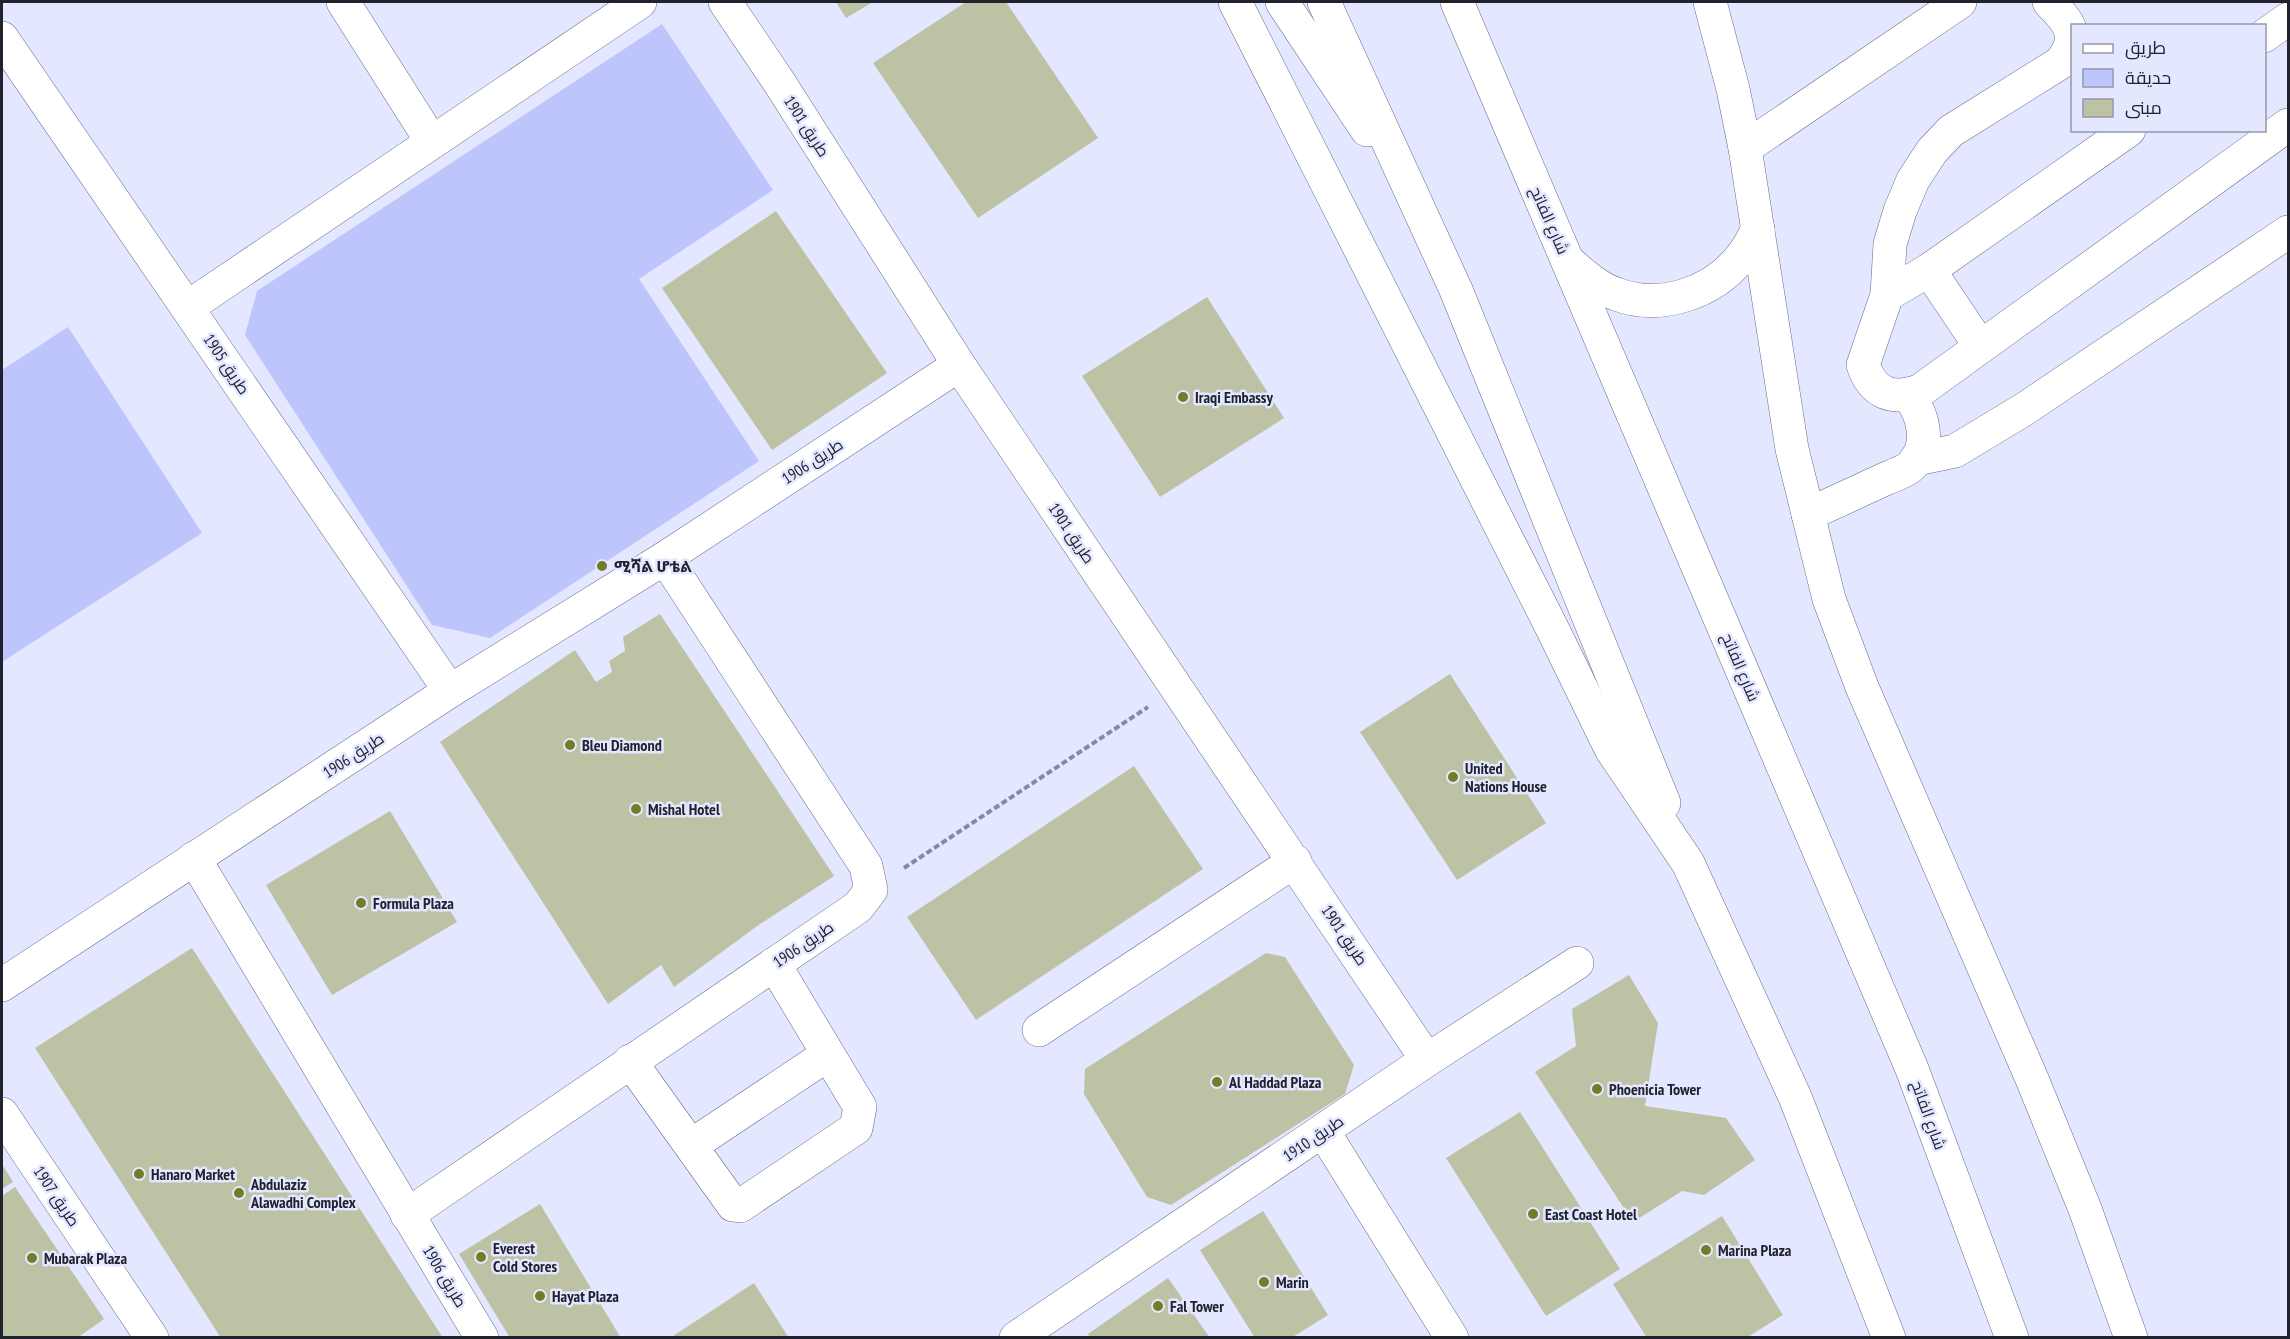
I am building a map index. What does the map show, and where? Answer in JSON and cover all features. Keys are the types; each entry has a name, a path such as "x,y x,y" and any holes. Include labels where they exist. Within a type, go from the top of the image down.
{"street":[{"path":"343,2 432,142"},
{"path":"188,307 640,2"},
{"name":"طريق 1901","path":"725,2 959,365 1427,1060"},
{"path":"1235,2 1611,749 1688,863"},
{"path":"1282,2 1347,101 1408,186"},
{"path":"1324,2 1456,290 1688,863 1795,1097 1889,1338"},
{"name":"شارع الفاتح","path":"1457,2 1912,1069 2012,1338"},
{"path":"1710,2 1733,89 1745,148 1790,439 1829,599 1862,687 2041,1101 2085,1209 2131,1338"},
{"path":"1745,148 1960,2"},
{"path":"2049,2 2067,20 2071,28"},
{"path":"2283,2 2289,9"},
{"path":"2266,35 2289,19"},
{"name":"طريق 1905","path":"2,38 450,691"},
{"path":"2071,41 2066,55 2060,63 1951,131 1932,151 1913,180 1890,244 1887,295 1863,365 1873,385 1881,391 1894,395 1908,395 1921,390 2289,125"},
{"path":"1887,295 1929,270 2126,132"},
{"path":"1570,263 1591,281 1616,295 1644,300 1672,299 1699,291 1723,276 1742,256 1758,229"},
{"path":"1916,459 1955,451 2023,410 2289,232"},
{"path":"1929,270 1980,346"},
{"name":"طريق 1906","path":"2,985 450,691 665,558 959,365"},
{"path":"1808,514 1909,468 1921,449 1923,435 1922,420 1917,407 1908,395"},
{"path":"665,558 866,866 871,890"},
{"name":"طريق 1906","path":"194,858 482,1338"},
{"path":"1039,1030 1295,861"},
{"name":"طريق 1906","path":"407,1215 858,907 871,890"},
{"name":"طريق 1910","path":"1016,1338 1059,1326 1323,1131 1427,1060 1577,963"},
{"path":"630,1062 733,1205 740,1206 856,1128 860,1107 774,964"},
{"path":"692,1145 828,1055"},
{"name":"طريق 1907","path":"2,1114 152,1337"},
{"path":"1323,1131 1452,1338"}],"path":[{"path":"871,890 1177,687"}],"green space":[{"path":"662,24 773,190 639,279 759,461 490,638 432,625 245,335 257,291"},
{"path":"68,327 202,533 2,662 2,370"}],"building":[{"path":"836,2 873,2 846,18"},
{"path":"966,2 1006,2 1098,138 978,218 873,63"},
{"path":"776,211 887,373 772,450 662,288"},
{"name":"Iraqi Embassy","path":"1207,297 1284,418 1160,497 1082,376"},
{"name":"Mishal Hotel","path":"660,614 834,876 760,924 674,987 661,965 608,1004 440,742 575,650 596,682 612,672 609,661 625,651 623,637"},
{"name":"United Nations House","path":"1450,674 1546,823 1457,880 1360,732"},
{"path":"1134,766 1203,869 976,1020 907,917"},
{"name":"Formula Plaza","path":"390,811 457,922 332,995 266,885"},
{"name":"Abdulaziz Alawadhi Complex","path":"192,948 443,1338 221,1338 35,1048"},
{"name":"Al Haddad Plaza","path":"1266,953 1285,957 1354,1065 1345,1094 1171,1205 1147,1197 1084,1094 1085,1069"},
{"name":"Phoenicia Tower","path":"1629,975 1658,1023 1645,1106 1726,1118 1755,1160 1704,1195 1682,1191 1633,1222 1535,1072 1576,1046 1572,1009"},
{"name":"East Coast Hotel","path":"1520,1112 1620,1269 1546,1316 1446,1158"},
{"path":"2,1164 13,1182 2,1189"},
{"name":"Mubarak Plaza","path":"15,1187 104,1319 77,1338 2,1338 2,1196"},
{"name":"Hayat Plaza","path":"540,1204 621,1338 510,1338 459,1254"},
{"name":"Marin","path":"1263,1211 1328,1315 1291,1338 1255,1338 1200,1250"},
{"name":"Marina Plaza","path":"1722,1216 1783,1315 1746,1338 1647,1338 1613,1284"},
{"name":"Fal Tower","path":"1168,1278 1210,1338 1090,1338 1088,1334"},
{"path":"754,1283 789,1338 670,1338"}],"place":[{"name":"Iraqi Embassy","path":"1183,397"},
{"name":"ሚሻል ሆቴል","path":"602,566"},
{"name":"Bleu Diamond","path":"570,745"},
{"name":"United Nations House","path":"1453,777"},
{"name":"Mishal Hotel","path":"636,809"},
{"name":"Formula Plaza","path":"361,903"},
{"name":"Al Haddad Plaza","path":"1217,1082"},
{"name":"Phoenicia Tower","path":"1597,1089"},
{"name":"Hanaro Market","path":"139,1174"},
{"name":"Abdulaziz Alawadhi Complex","path":"239,1193"},
{"name":"East Coast Hotel","path":"1533,1214"},
{"name":"Marina Plaza","path":"1706,1250"},
{"name":"Everest Cold Stores","path":"481,1257"},
{"name":"Mubarak Plaza","path":"32,1258"},
{"name":"Marin","path":"1264,1282"},
{"name":"Hayat Plaza","path":"540,1296"},
{"name":"Fal Tower","path":"1158,1306"}]}
